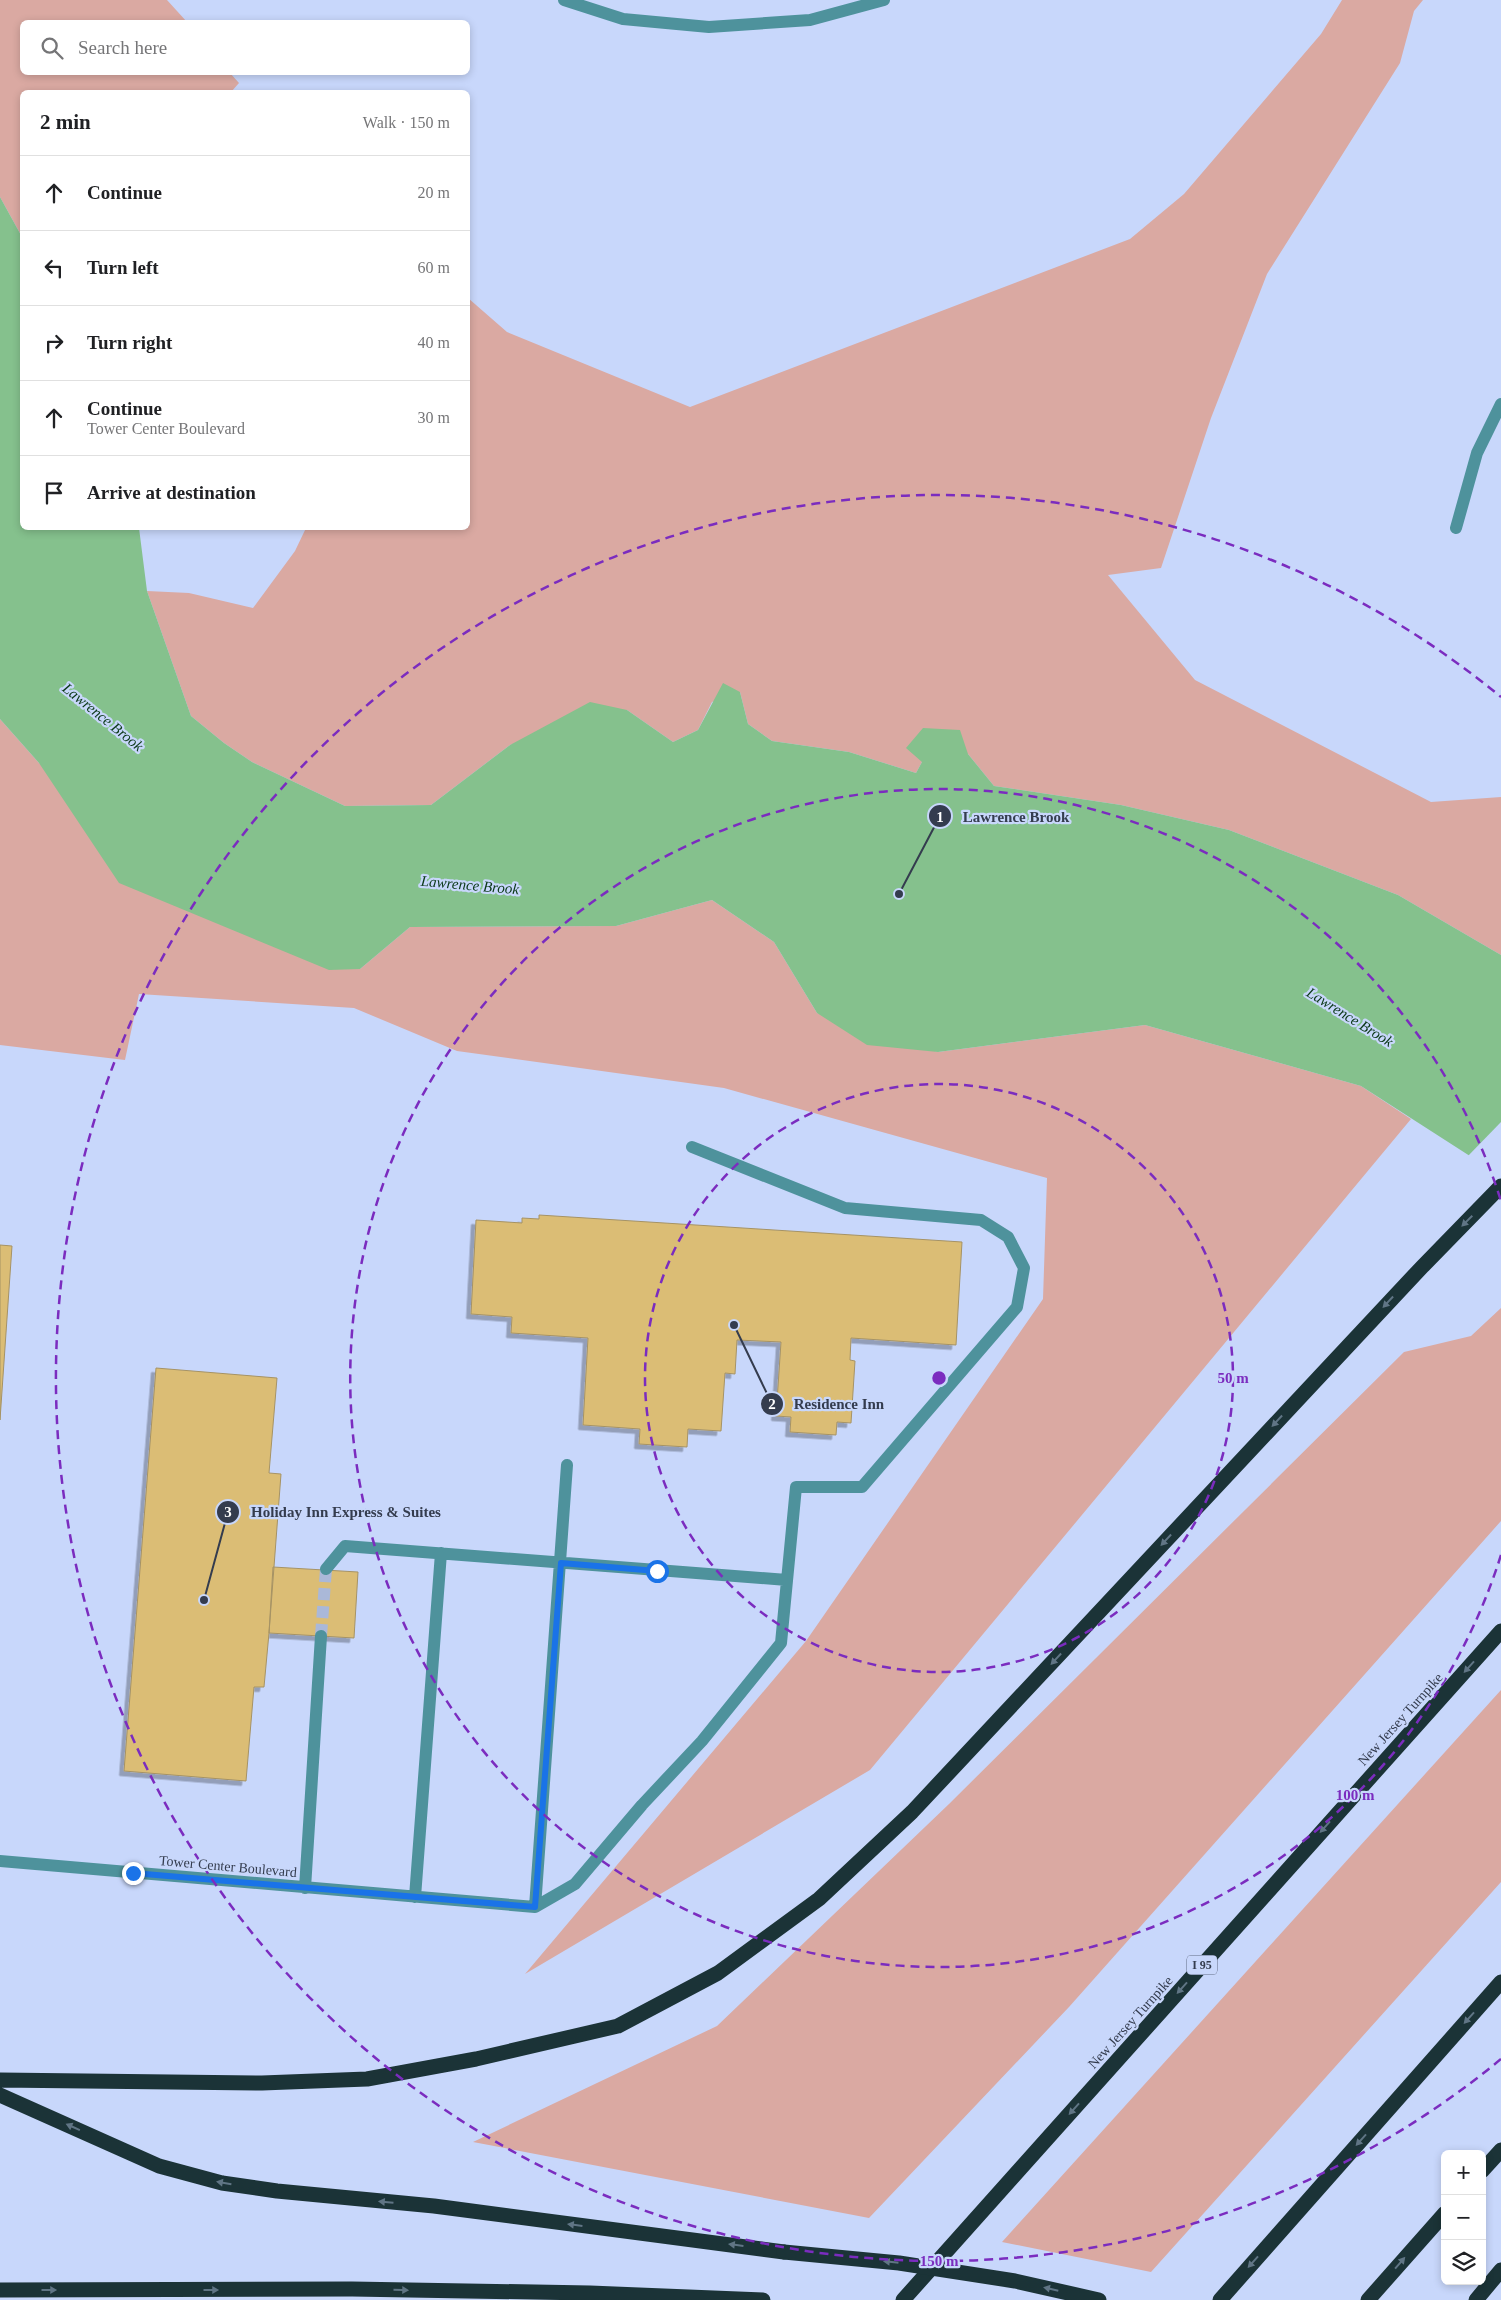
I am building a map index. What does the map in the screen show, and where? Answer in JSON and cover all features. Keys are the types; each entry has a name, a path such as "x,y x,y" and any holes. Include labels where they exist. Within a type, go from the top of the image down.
{"highway":[{"path":"0,2080 262,2083 367,2079 476,2059 618,2026 718,1973 819,1899 912,1812 1422,1267 1501,1186"},
{"name":"New Jersey Turnpike","path":"903,2300 1501,1630"},
{"path":"1220,2300 1501,1982"},
{"path":"0,2095 159,2166 222,2183 277,2191 434,2206 784,2252 899,2263 1016,2281 1099,2300"},
{"path":"1486,2167 1501,2150"},
{"path":"1368,2300 1441,2218"},
{"path":"1476,2300 1501,2270"},
{"path":"0,2290 352,2289 762,2300"}],"street":[{"path":"564,0 623,19 709,27 810,20 884,0"},
{"path":"1456,528 1477,453 1501,404"},
{"path":"535,1907 575,1884 642,1805 702,1741 781,1643 796,1487 862,1487 1017,1307 1024,1268 1008,1237 981,1220 845,1208 692,1147"},
{"path":"535,1907 567,1465"},
{"path":"326,1569 345,1546 787,1580"},
{"path":"415,1897 441,1553"},
{"path":"305,1888 322,1636"},
{"name":"Tower Center Boulevard","path":"0,1861 535,1907"}],"shaded area":[{"path":"0,0 167,0 185,20 20,20 20,75 232,75 239,83 233,90 20,90 20,233 0,197"},
{"path":"1342,0 1423,0 1414,11 1400,63 1267,274 1211,418 1161,568 1108,575 1195,680 1431,802 1501,797 1501,955 1398,895 1229,830 1121,805 994,786 968,754 922,762 916,773 849,752 772,741 748,724 740,692 712,702 698,730 673,742 627,710 510,745 431,805 345,806 252,762 224,743 191,716 147,591 189,593 253,608 295,551 305,530 470,530 470,300 507,332 690,407 1130,239 1184,194 1321,34"},
{"path":"0,719 39,763 360,969 410,927 616,926 712,900 774,942 817,1013 938,1052 1145,1025 1361,1086 1411,1119 870,1770 525,1974 806,1641 1043,1299 1047,1178 724,1088 457,1051 354,1008 139,994 125,1060 0,1045"},
{"path":"1501,1308 1501,1521 1069,2007 869,2218 473,2142 717,2026 949,1804 1404,1352 1471,1336"},
{"path":"1501,1690 1501,1882 1151,2272 1002,2242"}],"water":[{"path":"0,197 20,233 20,530 139,530 147,591 191,716 224,743 252,762 345,806 431,805 510,745 590,702 627,710 673,742 698,730 723,683 740,692 748,724 772,741 849,752 916,773 922,762 906,748 923,728 960,730 968,754 994,786 1121,805 1229,830 1398,895 1501,955 1501,1176 1361,1086 1145,1025 938,1052 867,1045 817,1013 774,942 712,900 616,926 410,927 360,969 329,970 119,883 39,763 0,719"}],"pier":[{"path":"1501,1122 1501,1179 1467,1157"}],"building":[{"path":"539,1215 962,1242 956,1345 851,1338 850,1360 855,1361 851,1423 837,1422 836,1435 790,1432 791,1417 776,1416 781,1342 737,1340 735,1374 725,1373 721,1431 688,1429 687,1447 639,1444 640,1429 583,1425 588,1338 511,1333 512,1317 471,1314 476,1220 522,1223 522,1218 539,1219"},
{"path":"0,1245 12,1246 0,1420"},
{"path":"156,1368 277,1378 269,1473 281,1474 269,1633 264,1687 254,1687 246,1781 124,1771"},
{"path":"273,1567 358,1572 354,1638 269,1633"}],"tunnel":[{"path":"321,1636 326,1569"}],"place":[{"name":"Lawrence Brook","path":"899,894"},
{"name":"Residence Inn","path":"734,1325"},
{"name":"Holiday Inn Express & Suites","path":"204,1600"}],"route":[{"path":"133,1873 535,1907 561,1563 657,1571"}]}
